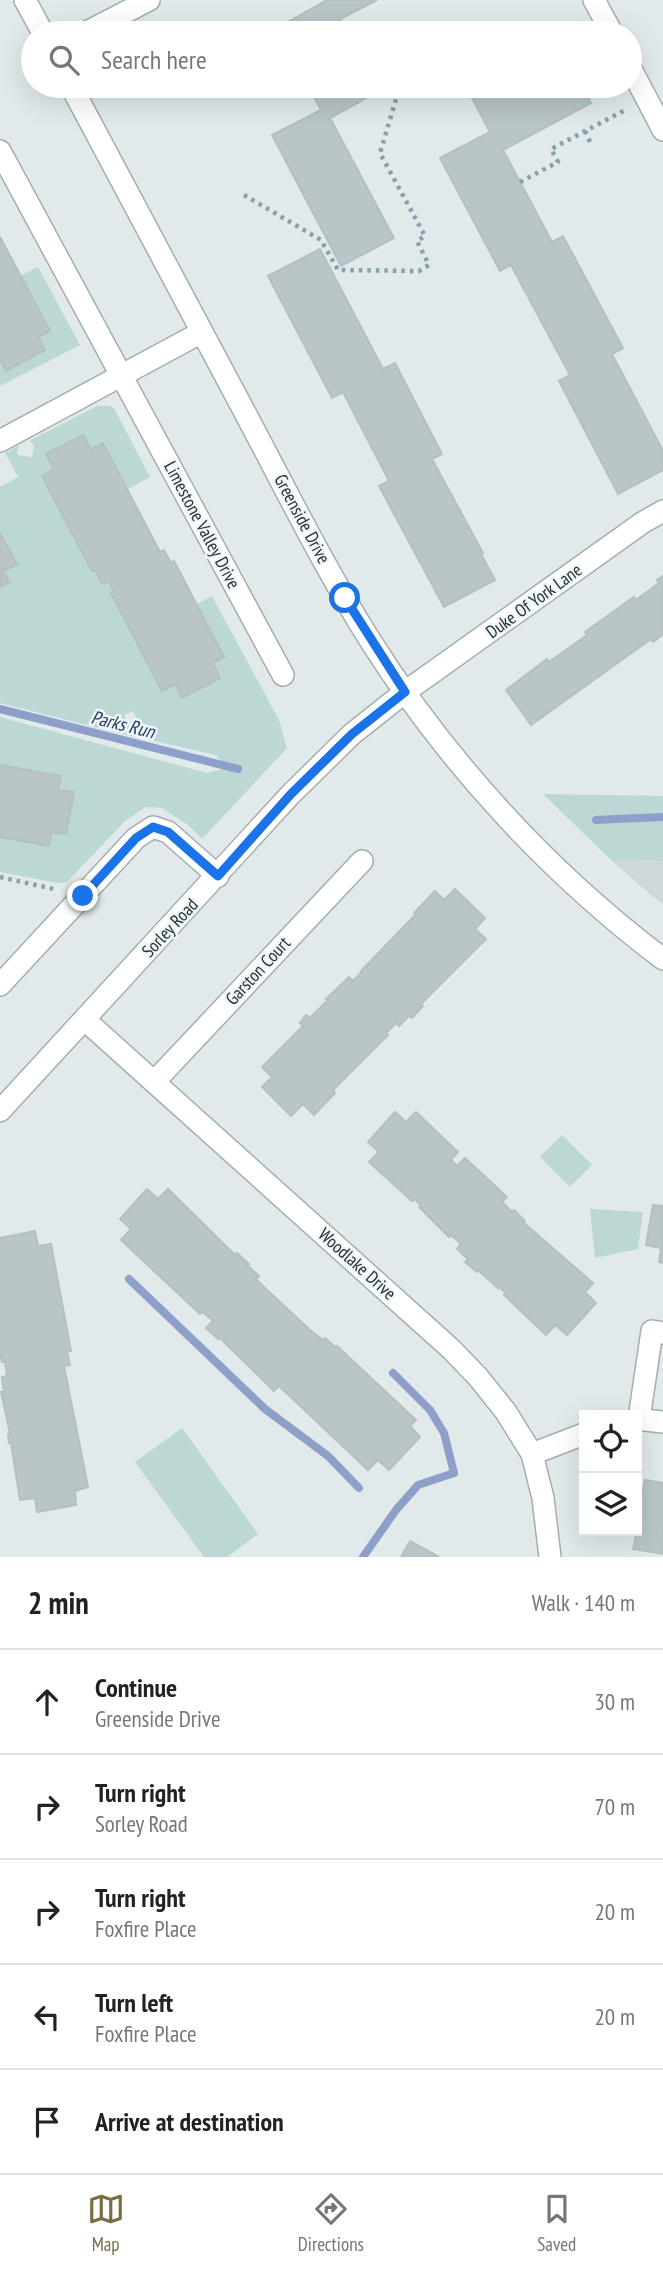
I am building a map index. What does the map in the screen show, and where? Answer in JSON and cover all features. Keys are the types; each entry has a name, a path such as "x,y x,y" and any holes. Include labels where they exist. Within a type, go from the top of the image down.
{"street":[{"path":"25,0 36,21"},
{"path":"108,21 149,0"},
{"path":"594,0 605,21"},
{"path":"642,91 663,130"},
{"name":"Greenside Drive","path":"77,98 333,576 405,692 459,762 527,837 603,911 663,959"},
{"name":"Limestone Valley Drive","path":"0,151 283,675"},
{"path":"0,441 202,332"},
{"name":"Duke Of York Lane","path":"405,692 663,510"},
{"name":"Sorley Road","path":"0,1111 291,794 352,734 405,692"},
{"path":"0,985 136,838 153,827 168,832 218,876"},
{"name":"Garston Court","path":"155,1082 362,861"},
{"name":"Woodlake Drive","path":"85,1020 451,1349 478,1377 506,1412 532,1454 543,1498 550,1557"},
{"path":"639,1410 652,1331 663,1333"},
{"path":"642,1419 663,1422"},
{"path":"532,1454 579,1436"}],"path":[{"path":"244,195 321,240 338,270 419,271 429,265 416,241 425,236 380,153 396,98"},
{"path":"520,182 558,162 551,149 646,99"},
{"path":"585,131 590,142"},
{"path":"0,877 83,896"}],"shaded area":[{"path":"611,860 663,861 663,904 651,895"}],"green space":[{"path":"38,267 80,345 0,386 0,359 7,371 45,350 38,337 49,331 20,276"},
{"path":"97,406 114,408 150,477 128,489 103,443 91,449 83,435 47,454 54,469 43,476 92,571 95,570 102,584 109,581 163,690 175,684 182,698 220,678 213,663 224,657 197,604 212,596 279,720 287,748 202,839 188,825 162,808 146,807 125,821 67,882 58,883 0,872 0,837 49,846 51,832 66,834 74,793 58,790 61,777 0,765 0,717 207,773 225,768 216,755 146,739 133,711 124,715 134,737 0,703 0,587 9,582 3,571 16,564 0,533 0,487 18,477 5,453 19,445 17,455 32,457 34,445 31,440"},
{"path":"543,794 663,796 663,861 611,860"},
{"path":"562,1135 592,1165 570,1187 540,1157"},
{"path":"590,1209 643,1212 638,1249 595,1258"},
{"path":"182,1428 258,1534 227,1557 204,1557 135,1462"}],"building":[{"path":"327,0 377,0 340,19 341,21 290,21"},
{"path":"314,98 366,98 330,118 394,238 341,266 272,135 321,110"},
{"path":"472,98 588,98 591,103 503,150 552,242 563,236 623,348 612,354 663,451 663,470 618,494 559,381 570,375 511,265 500,271 440,158 490,132"},
{"path":"0,237 50,331 38,337 45,350 6,371 0,359"},
{"path":"320,249 383,369 395,363 442,454 432,459 495,580 444,607 379,486 389,481 343,392 332,398 268,276"},
{"path":"83,435 91,449 103,443 160,552 164,550 171,563 174,561 224,657 213,663 220,678 182,698 175,684 162,691 111,593 114,592 109,581 102,584 95,570 92,571 42,476 54,469 46,454"},
{"path":"0,533 17,564 3,571 9,582 0,587"},
{"path":"663,576 663,634 653,642 651,639 531,725 506,690 547,659 549,662 587,635 585,632 634,597 636,600 659,583 657,580"},
{"path":"0,765 61,776 58,790 74,792 66,834 51,832 49,846 0,837"},
{"path":"455,889 485,918 475,929 486,939 421,1004 423,1006 412,1018 409,1016 399,1026 396,1023 386,1033 388,1035 333,1090 335,1093 314,1115 303,1104 291,1116 262,1087 272,1077 262,1067 303,1026 300,1023 306,1015 310,1018 349,977 353,981 435,891 444,900"},
{"path":"395,1112 406,1122 416,1112 458,1152 451,1160 457,1166 465,1158 507,1197 502,1202 512,1212 514,1210 524,1223 593,1283 585,1292 596,1303 567,1335 555,1325 546,1335 504,1295 506,1293 465,1262 468,1259 457,1249 461,1244 451,1235 449,1237 419,1207 421,1205 414,1199 412,1201 369,1162 379,1152 368,1142"},
{"path":"147,1189 158,1199 168,1189 235,1255 237,1253 249,1264 247,1265 259,1276 256,1279 310,1330 337,1346 416,1420 410,1426 420,1437 389,1470 378,1460 368,1470 279,1386 274,1391 219,1337 218,1339 206,1328 213,1321 203,1312 200,1314 121,1240 131,1229 120,1219"},
{"path":"653,1205 663,1206 663,1263 659,1262 661,1248 646,1245"},
{"path":"35,1231 38,1246 51,1244 71,1351 67,1351 70,1365 64,1366 88,1487 75,1491 76,1505 37,1512 35,1498 20,1500 1,1392 4,1392 2,1377 7,1376 5,1362 2,1362 0,1353 0,1238"},
{"path":"645,1480 663,1483 663,1554 633,1549 636,1536 642,1536 642,1494"},
{"path":"410,1541 439,1557 401,1557"}],"waterway":[{"name":"Parks Run","path":"0,709 238,769"},
{"name":"Parks Run","path":"596,820 663,817"},
{"path":"129,1279 265,1409 328,1456 359,1488"},
{"path":"363,1557 396,1510 418,1485 454,1473 444,1433 430,1410 393,1373"}],"route":[{"path":"83,896 136,838 153,827 168,832 218,876 291,794 352,734 405,692 345,598"}]}
